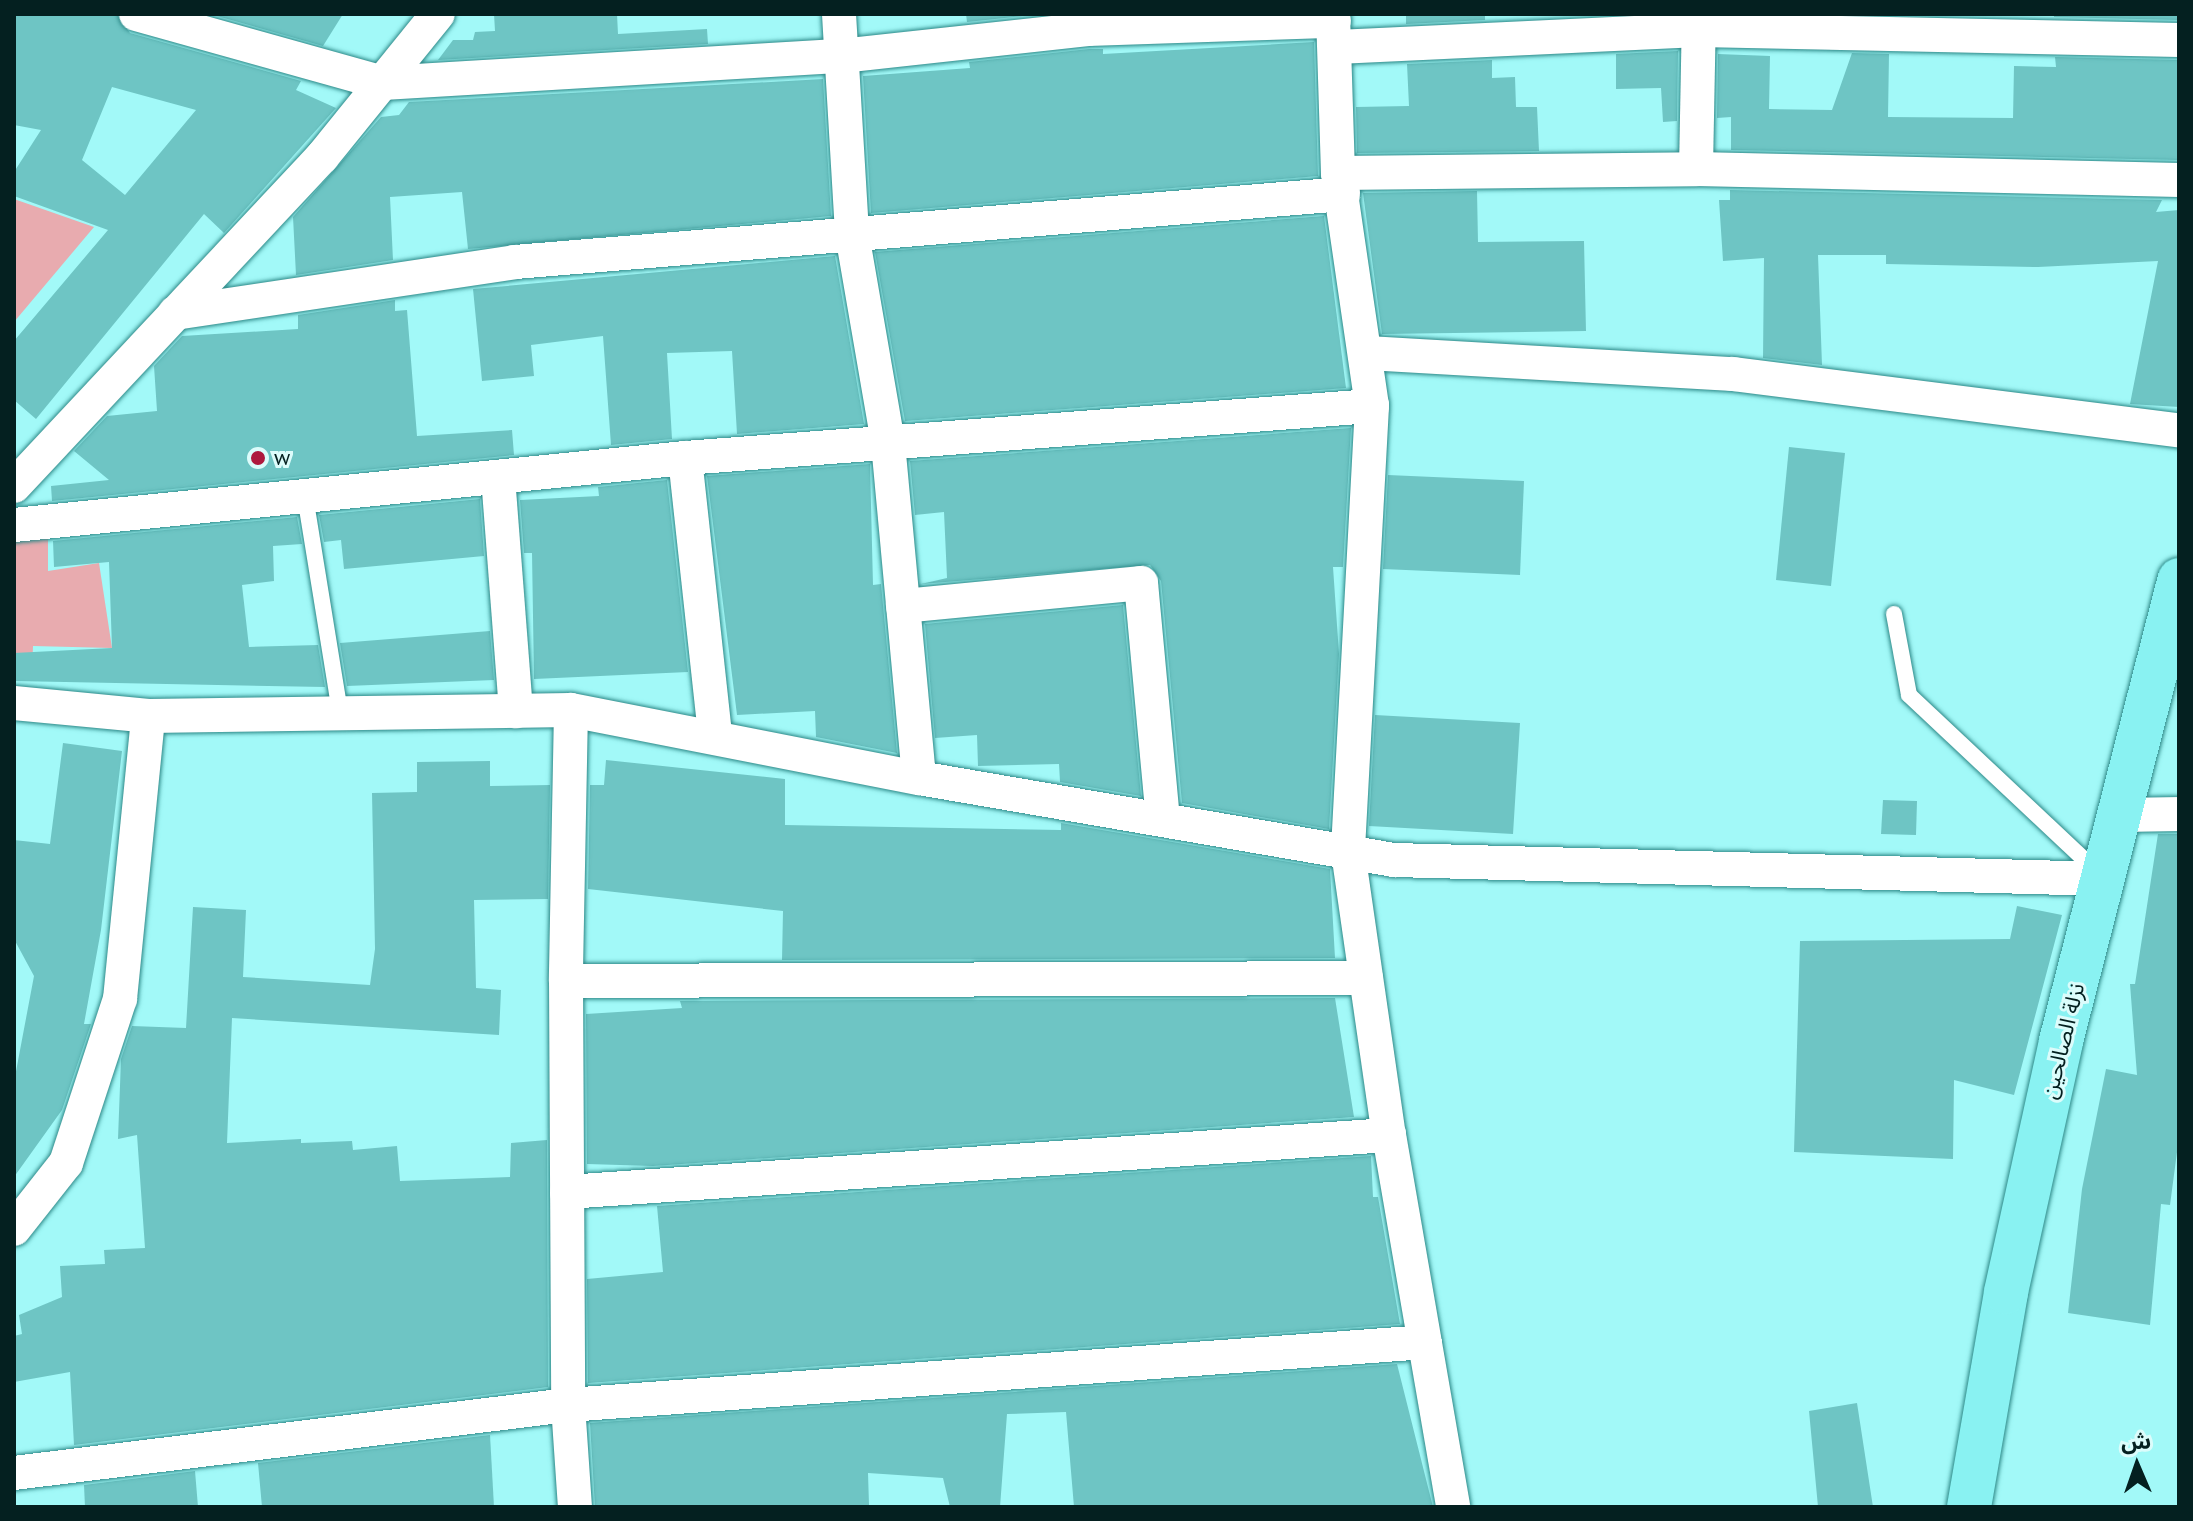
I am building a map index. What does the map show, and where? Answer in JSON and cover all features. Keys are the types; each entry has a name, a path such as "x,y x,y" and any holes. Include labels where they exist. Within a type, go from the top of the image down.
{"main road":[{"name":"نزلة الصالحين","path":"1969,1507 2006,1292 2061,1041 2177,599"}],"street":[{"path":"136,14 383,83 841,56 1088,29 1699,22 2179,40"},
{"path":"14,486 322,157 438,14"},
{"path":"839,14 852,234 888,443 919,778"},
{"path":"1696,169 1699,22"},
{"path":"1335,28 1340,184 1367,353 1372,406 1348,852 1389,1135 1453,1507"},
{"path":"175,313 515,262 852,234 1340,184 1696,169 2179,180"},
{"path":"1367,353 1733,374 2179,430"},
{"path":"14,525 685,458 1372,406"},
{"path":"685,458 715,736"},
{"path":"498,477 516,711"},
{"path":"903,606 1141,583 1163,818"},
{"path":"14,703 148,716 571,710 919,778 1394,860 2105,879"},
{"path":"571,710 566,981 568,1405 575,1507"},
{"path":"14,1229 66,1163 120,999 148,716"},
{"path":"2122,815 2179,814"},
{"path":"566,981 1366,978"},
{"path":"567,1192 1389,1135"},
{"path":"14,1473 568,1405 1425,1342"}],"lane":[{"path":"305,496 340,711"},
{"path":"1894,614 1909,695 2105,879"}],"shaded area":[{"path":"14,199 94,227 14,322"},
{"path":"48,539 48,571 99,563 112,648 33,646 32,672 14,673 14,541"}],"building":[{"path":"14,14 117,14 130,33 301,81 296,90 336,108 224,233 204,214 36,419 14,400 14,341 108,230 14,196 14,172 41,130 14,125","holes":["112,87 196,110 125,195 82,160"]},
{"path":"210,14 343,14 323,46"},
{"path":"494,14 617,14 618,34 707,29 708,44 438,60 453,40 473,40 475,32 495,31"},
{"path":"966,14 1041,14 967,22"},
{"path":"1406,14 1485,14 1485,20 1406,24"},
{"path":"2054,14 2179,14 2179,20 2054,17"},
{"path":"1314,42 1318,176 871,213 863,76 970,68 969,62 1089,49 1103,49 1103,54"},
{"path":"1678,51 1677,121 1663,122 1661,88 1616,89 1616,54"},
{"path":"1852,53 1889,54 1888,117 2013,118 2014,66 2056,67 2055,57 2179,60 2179,160 1731,150 1731,117 1717,118 1718,54 1770,56 1769,109 1832,110"},
{"path":"1492,60 1492,78 1515,77 1516,107 1537,107 1539,151 1357,153 1356,107 1409,106 1407,64"},
{"path":"823,79 831,216 468,249 462,192 390,197 393,260 296,275 293,217 381,117 399,115 409,102"},
{"path":"1730,190 2162,200 2156,212 2179,210 2179,407 2130,404 2158,261 2038,267 1886,264 1886,255 1818,255 1822,365 1763,358 1764,258 1723,261 1719,200 1730,200"},
{"path":"1477,191 1478,242 1584,241 1586,331 1382,334 1363,193"},
{"path":"1324,216 1346,388 905,421 875,252"},
{"path":"835,256 864,424 737,434 732,351 667,353 672,439 611,445 603,336 531,345 534,376 482,381 473,289"},
{"path":"395,300 395,311 407,310 417,436 512,430 514,455 52,501 51,486 109,480 74,451 107,416 157,411 154,366 182,336 298,329 298,315"},
{"path":"1351,428 1343,567 1333,567 1339,654 1329,829 1182,803 1161,581 1150,565 921,584 947,578 944,512 915,515 910,461"},
{"path":"1789,447 1845,453 1831,586 1776,580"},
{"path":"870,464 873,585 881,584 897,753 816,737 815,711 737,715 707,476"},
{"path":"1388,475 1524,481 1520,575 1383,569"},
{"path":"667,480 688,672 534,679 532,553 524,553 520,500 599,496 598,487"},
{"path":"480,499 484,556 344,569 341,540 324,542 319,515"},
{"path":"297,517 302,544 273,546 274,581 242,585 249,647 318,645 325,687 14,681 14,653 112,648 109,562 54,567 53,541"},
{"path":"1123,605 1141,796 1060,782 1059,764 978,766 977,735 935,738 925,624"},
{"path":"490,631 494,680 347,686 340,643"},
{"path":"1375,715 1520,723 1513,834 1369,826"},
{"path":"63,743 122,751 101,930 84,1024 91,1024 62,1110 14,1177 14,1082 34,976 14,939 14,840 50,844"},
{"path":"606,760 785,779 785,825 1061,830 1061,823 1330,869 1335,958 782,960 783,911 588,889 590,785 604,785"},
{"path":"490,761 490,786 550,785 548,899 474,900 476,988 501,990 499,1035 232,1018 227,1143 301,1139 301,1143 352,1141 353,1150 397,1146 400,1181 510,1177 511,1143 547,1140 548,1387 74,1445 70,1372 14,1382 14,1336 22,1334 19,1315 62,1297 60,1266 105,1264 104,1250 145,1248 137,1135 118,1139 121,1059 132,1026 186,1028 193,907 246,910 243,977 370,985 375,949 372,793 417,792 417,762"},
{"path":"1883,800 1917,801 1916,835 1881,834"},
{"path":"2158,834 2179,834 2179,1137 2170,1205 2161,1204 2150,1325 2068,1313 2082,1189 2106,1069 2137,1075 2130,984 2135,984"},
{"path":"2017,906 2062,915 2014,1095 1954,1080 1953,1159 1794,1152 1800,941 2010,939"},
{"path":"1335,998 1354,1117 653,1166 587,1164 586,1014 682,1008 680,1001"},
{"path":"1371,1156 1373,1197 1378,1197 1400,1324 588,1383 587,1279 663,1272 657,1206"},
{"path":"1397,1364 1433,1507 1074,1507 1066,1412 1007,1414 1000,1507 950,1507 943,1478 868,1473 869,1505 595,1507 590,1423"},
{"path":"1857,1403 1873,1507 1818,1507 1809,1411"},
{"path":"490,1435 494,1507 262,1507 258,1463"},
{"path":"195,1471 198,1507 85,1507 84,1485"}],"place":[{"name":"w","path":"258,458"}]}
